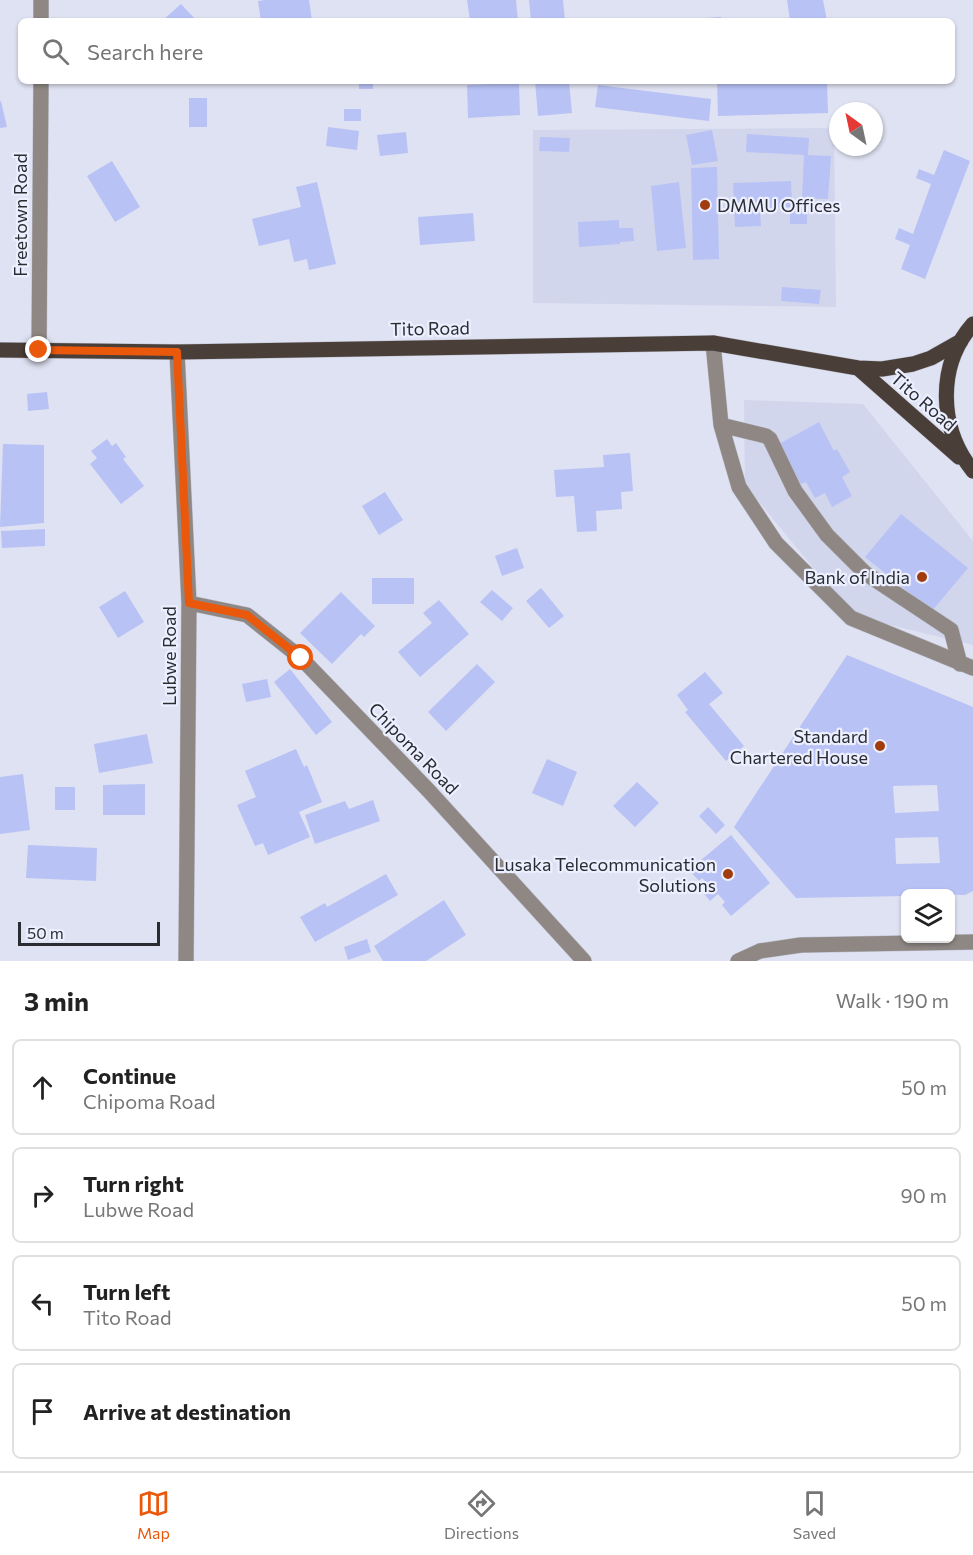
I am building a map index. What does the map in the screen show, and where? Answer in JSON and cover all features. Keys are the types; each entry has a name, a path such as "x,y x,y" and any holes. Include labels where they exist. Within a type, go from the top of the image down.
{"main road":[{"path":"969,467 954,440 947,415 946,390 951,365 961,341 973,324"},
{"name":"Tito Road","path":"0,350 177,352 713,343 858,368 882,369 913,364 931,358 961,341"},
{"name":"Tito Road","path":"858,368 969,467"}],"street":[{"path":"41,0 41,18"},
{"name":"Freetown Road","path":"39,350 41,84"},
{"path":"713,343 721,425 739,487 776,543 850,618 966,666"},
{"name":"Lubwe Road","path":"177,352 189,603 186,961"},
{"path":"721,425 759,433 770,439 795,491 827,536 865,573 951,630 966,666"},
{"name":"Chipoma Road","path":"189,603 247,615 301,658 429,791 584,961"},
{"path":"738,961 760,951 801,945 973,942"}],"shaded area":[{"name":"DMMU Offices","path":"829,128 829,156 834,156 836,307 533,303 533,130"},
{"path":"744,400 863,404 973,541 973,645 853,616 745,485"}],"building":[{"path":"309,0 312,18 261,18 258,1"},
{"path":"467,0 516,0 518,18 470,18"},
{"path":"529,0 563,0 565,18 531,18"},
{"path":"787,0 823,0 826,18 790,18"},
{"path":"181,4 194,18 165,18"},
{"path":"359,84 373,84 373,89 359,89"},
{"path":"519,84 520,115 468,118 467,85"},
{"path":"535,84 569,84 572,113 538,116"},
{"path":"717,84 827,84 828,113 718,116"},
{"path":"598,85 711,99 709,121 595,107"},
{"path":"189,98 207,98 207,127 189,127"},
{"path":"0,102 7,127 0,128"},
{"path":"344,109 361,109 361,121 344,121"},
{"path":"328,127 359,131 357,150 326,146"},
{"path":"712,130 718,161 692,165 686,135"},
{"path":"406,132 408,153 380,156 377,135"},
{"path":"747,134 809,138 808,155 831,156 828,199 802,198 804,155 746,152"},
{"path":"540,137 570,138 569,152 539,151"},
{"path":"944,150 970,161 925,279 901,269 910,245 895,239 899,228 913,234 931,184 916,178 919,169 934,175"},
{"path":"112,161 140,207 115,222 87,176"},
{"name":"DMMU Offices","path":"717,167 719,259 693,260 691,168"},
{"path":"791,181 792,207 760,208 761,226 735,227 733,183"},
{"path":"317,182 336,264 309,270 307,259 294,262 289,239 259,246 252,219 301,207 296,187"},
{"path":"679,182 686,248 657,251 651,186"},
{"path":"807,209 807,224 790,224 790,210"},
{"path":"473,213 475,241 420,245 418,217"},
{"path":"619,220 619,228 633,228 634,241 579,247 578,222"},
{"path":"782,287 821,290 819,304 781,301"},
{"path":"47,392 49,409 28,411 27,394"},
{"path":"819,422 834,451 837,449 850,472 842,477 852,496 832,507 825,493 815,498 806,482 801,484 779,444"},
{"path":"107,439 112,446 116,443 126,457 123,459 144,486 121,504 90,464 97,458 91,451"},
{"path":"3,444 44,445 44,523 0,527"},
{"path":"630,453 633,491 621,492 622,509 596,511 597,531 577,532 574,496 556,497 554,470 604,467 603,455"},
{"path":"385,492 403,520 379,535 362,506"},
{"path":"901,514 968,568 932,611 865,557"},
{"path":"45,529 45,546 2,548 1,531"},
{"path":"517,548 524,568 502,576 495,556"},
{"path":"372,578 414,578 414,604 372,604"},
{"path":"541,588 564,616 549,628 526,601"},
{"path":"492,590 513,608 502,621 480,602"},
{"path":"125,591 144,622 118,638 99,607"},
{"path":"341,592 375,626 364,637 361,634 332,664 300,633"},
{"path":"439,600 469,634 420,677 398,652 432,623 423,613"},
{"name":"Standard Chartered House","path":"847,655 973,707 973,891 965,895 955,895 955,889 901,889 901,896 796,898 734,827","holes":["937,785 939,811 895,813 893,786","938,837 940,863 896,864 895,838"]},
{"path":"477,664 495,682 446,731 428,712"},
{"path":"290,669 332,722 316,735 274,682"},
{"path":"705,672 723,693 709,704 744,746 726,761 685,712 688,710 677,695"},
{"path":"267,679 271,697 246,702 242,684"},
{"path":"147,734 153,763 99,773 94,744"},
{"path":"296,749 304,767 307,765 322,802 299,812 310,837 268,855 263,843 255,846 237,805 256,797 245,771"},
{"path":"547,759 577,772 563,806 532,793"},
{"path":"23,774 30,830 0,834 0,777"},
{"path":"637,782 659,803 635,827 613,806"},
{"path":"145,784 145,815 103,815 103,785"},
{"path":"55,787 75,787 75,810 55,810"},
{"path":"373,800 380,821 315,844 305,815 345,801 349,809"},
{"path":"708,807 725,825 716,834 699,816"},
{"name":"Lusaka Telecommunication Solutions","path":"731,835 770,883 731,916 722,905 725,902 718,894 710,901 700,889 707,883 702,878 699,881 689,870"},
{"path":"28,845 97,848 96,881 26,878"},
{"path":"386,874 398,895 315,942 300,917 325,903 327,907"},
{"path":"444,900 466,935 426,961 383,961 374,946"},
{"path":"367,939 371,952 348,960 344,947"}],"place":[{"name":"DMMU Offices","path":"705,205"},
{"name":"Bank of India","path":"922,577"},
{"name":"Standard Chartered House","path":"880,746"},
{"name":"Lusaka Telecommunication Solutions","path":"728,874"}],"route":[{"path":"39,350 177,352 189,603 247,615 301,658"}]}
